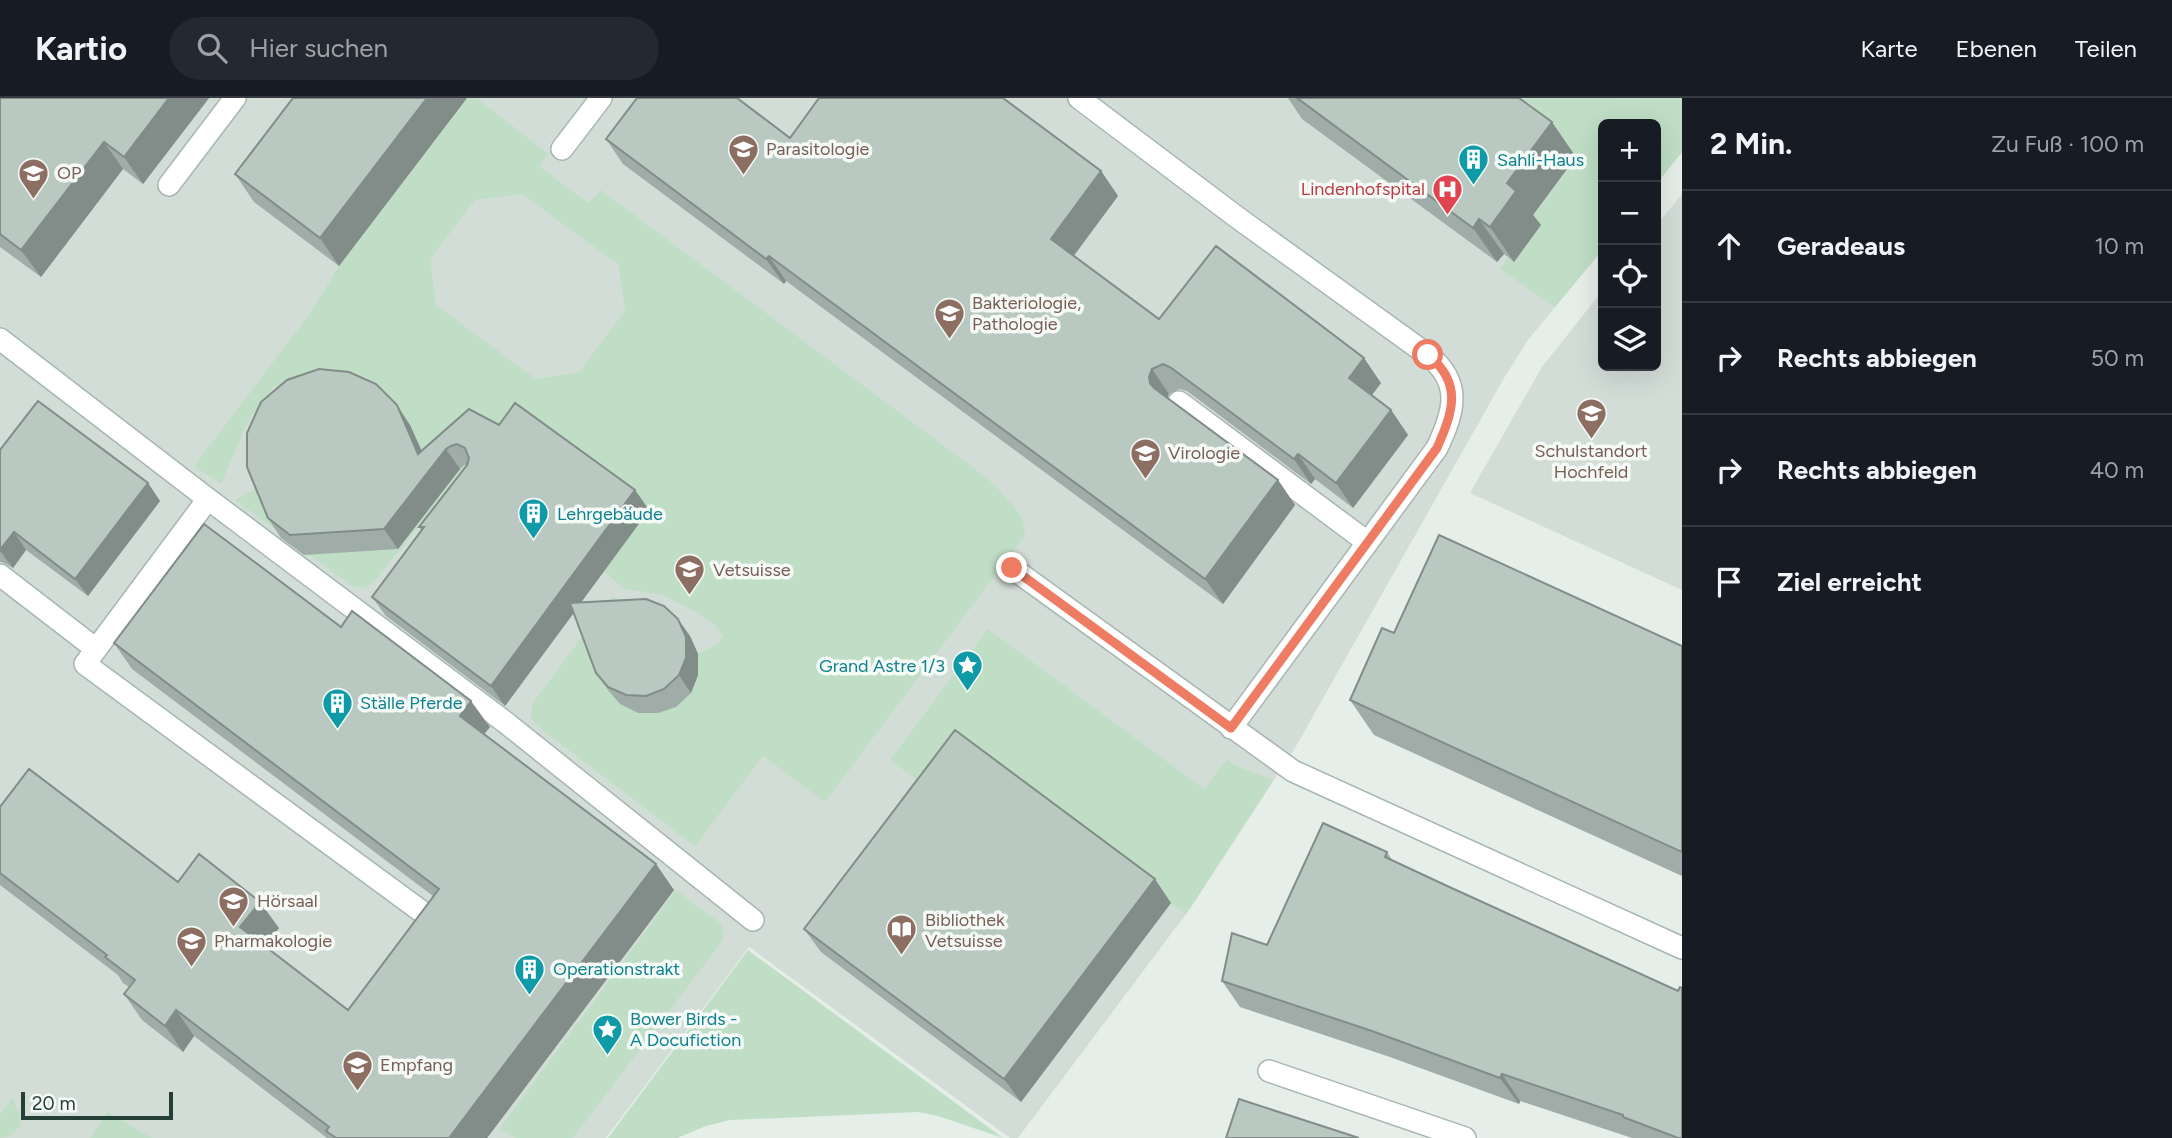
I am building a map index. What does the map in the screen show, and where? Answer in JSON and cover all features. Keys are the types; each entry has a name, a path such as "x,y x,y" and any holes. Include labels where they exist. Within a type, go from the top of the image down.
{"street":[{"path":"169,185 235,98"},
{"path":"562,149 601,98"},
{"path":"1079,98 1238,218 1428,355 1447,376 1452,396 1447,426 1437,448 1231,728"},
{"path":"0,338 208,499 505,722 753,920"},
{"path":"1179,402 1367,542"},
{"path":"208,499 85,664 425,914"},
{"path":"1012,568 1293,771 1682,948"},
{"path":"0,575 96,649"},
{"path":"363,616 379,595"},
{"path":"1269,1071 1465,1138"}],"shaded area":[{"name":"Vetsuisse","path":"0,98 1682,98 1682,152 1661,178 1661,119 1598,119 1598,255 1528,340 1504,378 1295,748 1192,906 1018,1138 1010,1138 749,947 606,1138 0,1138"},
{"name":"Schulstandort Hochfeld","path":"1682,194 1682,590 1470,493 1542,367 1598,296 1598,371 1661,371 1661,220"}],"green space":[{"path":"468,98 477,98 548,154 539,166 588,203 601,190 975,469 995,485 1022,517 1025,535 825,802 763,756 695,846 537,726 531,718 532,704 612,597 657,610 691,693 698,675 698,654 717,644 723,636 716,626 662,595 624,589 475,457 374,582 364,588 353,587 235,500 260,487 308,377 273,388 249,419 221,484 194,466 311,312 339,266","holes":["522,194 619,265 625,311 579,372 536,379 436,305 430,259 475,200"]},
{"path":"1497,98 1682,98 1682,152 1661,178 1661,119 1598,119 1598,255 1555,307 1500,269 1507,258 1514,262 1541,226 1532,218 1577,157"},
{"path":"988,629 1204,789 1227,760 1273,780 1186,914 972,754 939,796 890,760"},
{"path":"676,890 722,925 723,940 573,1138 515,1138 500,1128"},
{"path":"748,950 1003,1138 918,1112 730,1120 677,1138 608,1138"},
{"path":"12,1098 20,1115 21,1125 9,1137 0,1138 0,1115"},
{"path":"108,1112 152,1138 90,1138"}],"building":[{"path":"0,98 169,98 124,157 104,142 21,250 0,234"},
{"path":"293,98 427,98 320,238 235,174"},
{"path":"637,98 737,98 790,138 819,98 1003,98 1101,171 1051,239 1159,319 1216,246 1364,358 1349,378 1391,410 1336,483 1298,454 1294,459 1170,367 1163,364 1152,369 1149,377 1154,388 1278,480 1205,579 769,256 766,259 606,139"},
{"name":"Sahli-Haus","path":"1297,98 1519,98 1552,122 1507,183 1516,191 1490,227 1479,219 1473,228"},
{"path":"319,369 349,372 376,384 397,405 418,454 469,409 499,425 515,403 635,490 491,686 372,597 424,527 419,527 467,465 469,458 465,448 457,444 446,449 384,529 290,535 268,518 247,467 247,433 261,402 287,380"},
{"path":"38,401 148,483 75,579 14,532 0,550 0,450"},
{"path":"204,524 341,627 352,611 471,701 460,716 656,864 449,1138 336,1138 326,1131 329,1127 176,1010 165,1026 124,994 135,980 105,957 107,955 0,873 0,807 29,769 178,882 199,854 260,902 240,927 348,1010 439,889 114,643"},
{"path":"1439,535 1682,646 1682,852 1350,700 1382,628 1394,633"},
{"path":"646,599 664,606 678,619 686,637 686,658 679,675 664,689 646,696 626,695 608,687 596,673 570,603"},
{"path":"955,730 1155,879 1004,1079 804,929"},
{"path":"1323,823 1387,852 1385,857 1445,885 1678,991 1682,988 1682,1138 1623,1115 1502,1074 1500,1078 1372,1031 1222,981 1232,933 1267,945"},
{"path":"1239,1099 1359,1138 1226,1138"}],"place":[{"name":"Parasitologie","path":"743,176"},
{"name":"Sahli-Haus","path":"1474,187"},
{"name":"OP","path":"34,200"},
{"name":"Lindenhofspital","path":"1448,216"},
{"name":"Bakteriologie, Pathologie","path":"949,340"},
{"name":"Schulstandort Hochfeld","path":"1591,440"},
{"name":"Virologie","path":"1145,480"},
{"name":"Lehrgebäude","path":"534,541"},
{"name":"Vetsuisse","path":"690,597"},
{"name":"Grand Astre 1/3","path":"968,693"},
{"name":"Ställe Pferde","path":"337,730"},
{"name":"Hörsaal","path":"234,928"},
{"name":"Bibliothek Vetsuisse","path":"902,957"},
{"name":"Pharmakologie","path":"191,968"},
{"name":"Operationstrakt","path":"530,996"},
{"name":"Bower Birds - A Docufiction","path":"607,1056"},
{"name":"Empfang","path":"357,1092"}],"route":[{"path":"1012,568 1231,728 1437,448 1447,426 1452,396 1447,376 1428,355"}]}
